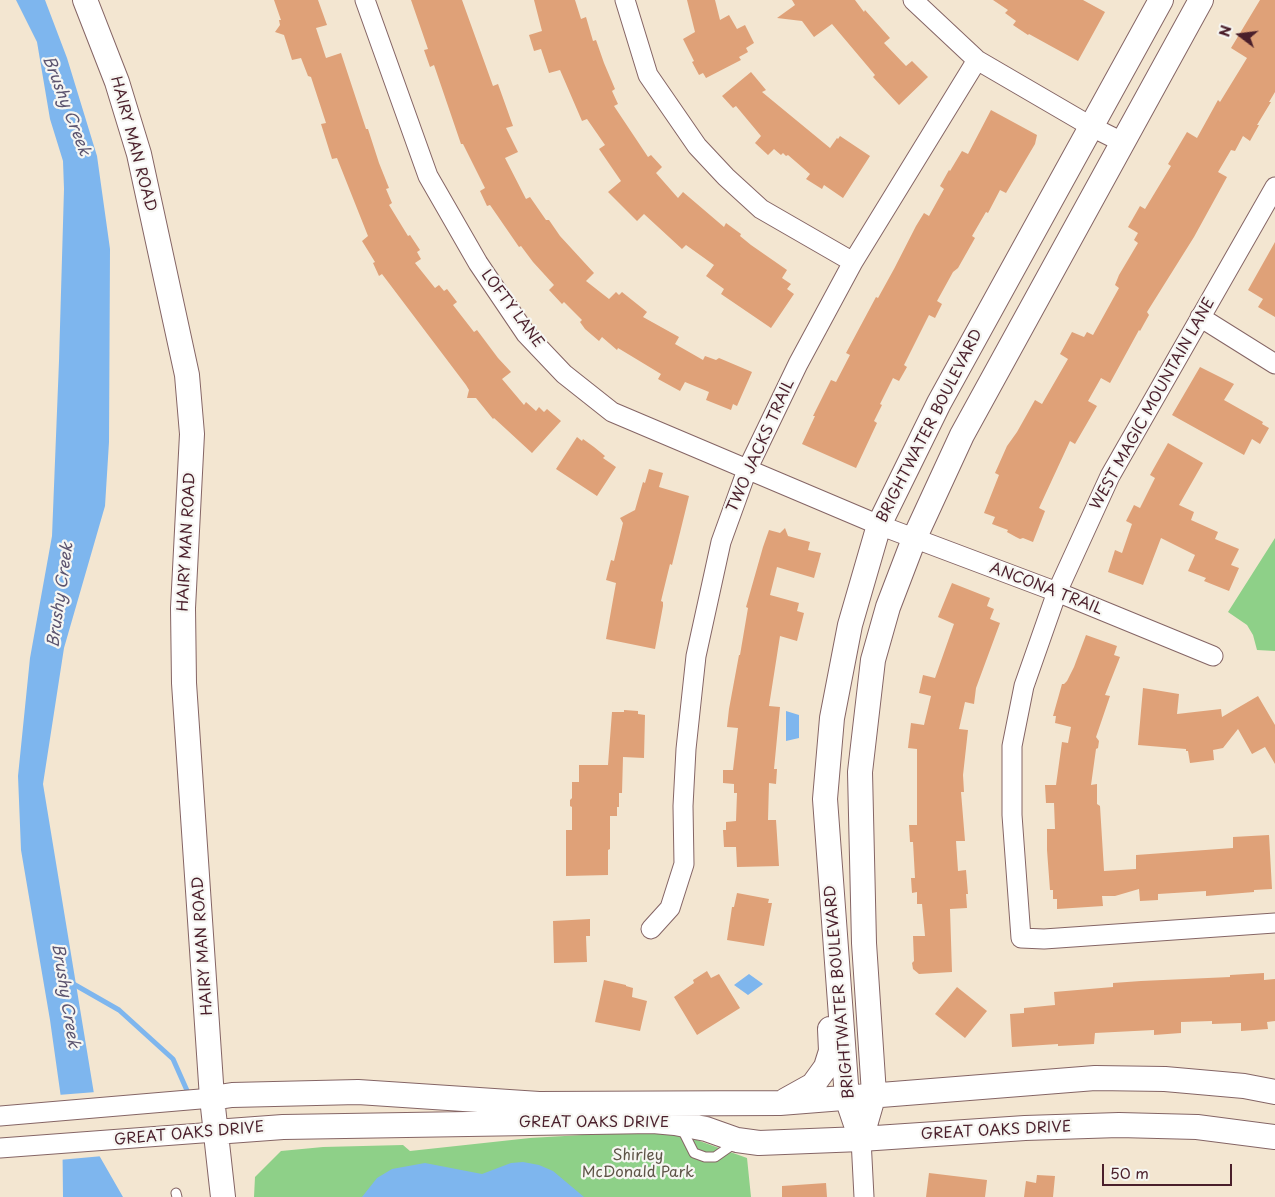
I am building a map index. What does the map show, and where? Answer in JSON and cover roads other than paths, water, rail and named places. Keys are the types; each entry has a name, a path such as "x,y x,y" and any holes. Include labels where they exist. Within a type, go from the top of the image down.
{"street":[{"name":"HAIRY MAN ROAD","path":"85,0 117,82 139,154 188,385 192,434 183,608 184,683 208,1098 215,1132 223,1197"},
{"name":"LOFTY LANE","path":"365,0 428,176 478,263 526,334 564,374 612,412 879,525"},
{"path":"625,0 648,75 697,146 726,177 761,209 853,262"},
{"path":"912,0 977,60 1092,127 1122,142"},
{"name":"BRIGHTWATER BOULEVARD","path":"861,1139 847,1098 825,799 832,718 850,625 879,525 939,403 1161,0"},
{"name":"BRIGHTWATER BOULEVARD","path":"861,1139 874,1094 864,944 860,772 873,660 888,607 914,539 962,435 1201,0"},
{"name":"TWO JACKS TRAIL","path":"651,928 670,908 684,864 683,806 686,749 696,656 721,542 747,470 798,364 853,262 977,60"},
{"name":"WEST MAGIC MOUNTAIN LANE","path":"1275,187 1110,476 1056,592 1024,686 1012,746 1012,815 1021,938 1044,939 1275,924"},
{"path":"1200,317 1275,364"},
{"name":"ANCONA TRAIL","path":"879,525 1056,592 1213,656"},
{"path":"780,1102 813,1085 826,1067 831,1051 827,984 836,946"},
{"name":"GREAT OAKS DRIVE","path":"0,1116 232,1095 358,1092 539,1104 780,1102 1095,1078 1165,1079 1244,1086 1275,1092"},
{"name":"GREAT OAKS DRIVE","path":"0,1148 283,1127 653,1121 706,1129 739,1140 759,1143 861,1139 1025,1128 1119,1125 1197,1127 1275,1136"},
{"path":"861,1139 864,1197"}],"water":[{"name":"Brushy Creek","path":"16,0 45,0 67,58 97,156 110,249 109,442 105,506 64,648 43,784 98,1118 92,1143 123,1197 63,1197 62,1105 50,1020 21,850 18,776 30,658 52,536 64,189 63,161 50,119 37,42"},
{"path":"786,711 799,715 799,738 786,741"},
{"path":"749,974 763,984 748,995 734,985"},
{"path":"523,1162 539,1165 553,1171 584,1197 362,1197 377,1178 392,1169 425,1163 482,1174 511,1163"}],"waterway":[{"name":"Brushy Creek","path":"70,982 119,1010 173,1059 189,1095"}],"park label":[{"name":"Shirley McDonald Park","path":"638,1164"}]}
